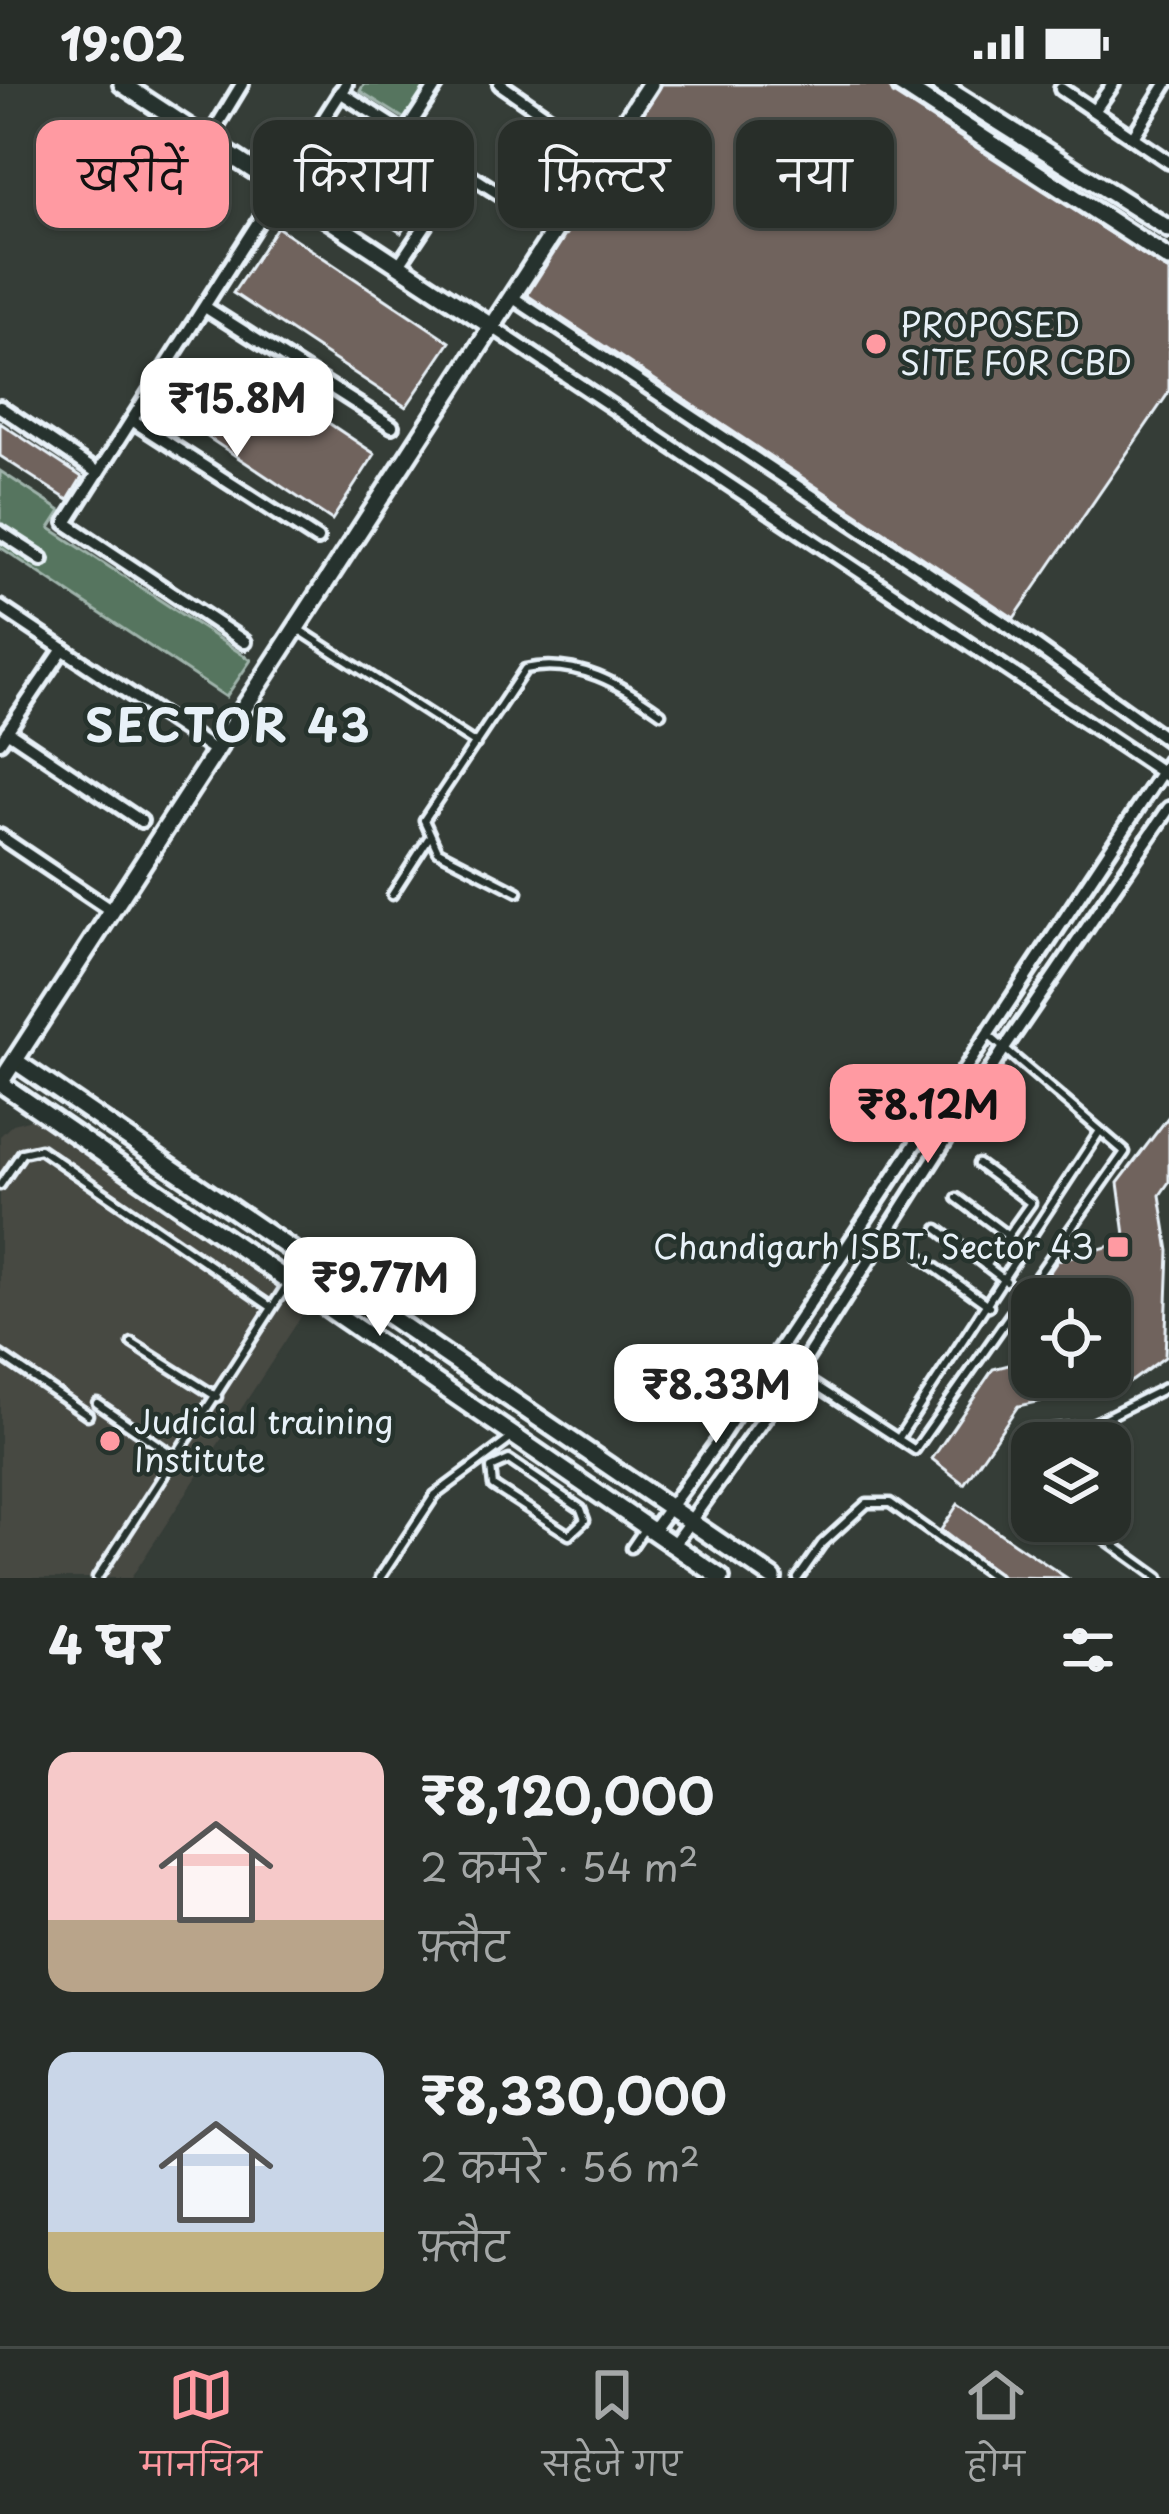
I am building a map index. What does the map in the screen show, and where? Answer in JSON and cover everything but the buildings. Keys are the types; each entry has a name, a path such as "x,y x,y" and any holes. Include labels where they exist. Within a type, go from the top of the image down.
{"street":[{"path":"122,84 177,120"},
{"path":"220,120 242,84"},
{"path":"413,120 437,84"},
{"path":"500,84 517,89 556,120"},
{"path":"4,1073 650,84"},
{"path":"900,84 1169,260"},
{"path":"939,84 1169,229"},
{"path":"1094,111 1113,84"},
{"path":"1133,137 1166,84"},
{"path":"323,120 343,88 387,120"},
{"path":"1060,89 1169,162"},
{"path":"474,176 554,230"},
{"path":"245,642 66,523 255,228"},
{"path":"345,228 1167,770 670,1507 650,1528"},
{"path":"400,263 423,228"},
{"path":"512,297 1008,626 1169,741"},
{"path":"206,307 392,426"},
{"path":"0,407 98,473"},
{"path":"132,420 317,539"},
{"path":"0,532 42,559"},
{"path":"0,607 217,752"},
{"path":"63,649 4,737 141,821"},
{"path":"673,1545 797,1373 1004,1048 1169,808"},
{"path":"0,836 113,912"},
{"path":"4,1073 305,1257 773,1578"},
{"path":"4,1073 290,1282 721,1578"}],"lane":[{"path":"298,628 476,744"},
{"path":"518,892 438,851 428,839 424,820 525,669 537,666 619,683 661,713"},
{"path":"392,895 428,839"},
{"path":"797,1373 915,1450 1125,1152 987,1034"},
{"path":"898,1439 1101,1130"},
{"path":"0,1185 22,1153 40,1149 271,1307"},
{"path":"978,1164 1031,1203 986,1266"},
{"path":"957,1198 1008,1235"},
{"path":"938,1229 1006,1281"},
{"path":"97,1578 305,1257"},
{"path":"922,1258 989,1306"},
{"path":"132,1343 217,1397"},
{"path":"0,1355 88,1415"},
{"path":"1097,1422 1169,1385"},
{"path":"97,1403 178,1459"},
{"path":"380,1578 435,1495 516,1435"},
{"path":"584,1512 509,1460 497,1462 489,1473 493,1486 564,1533 579,1530 584,1512 601,1493"},
{"path":"798,1578 822,1544 867,1503 890,1503 995,1578"},
{"path":"631,1548 650,1528"},
{"path":"1109,1542 1160,1578"}],"shaded area":[{"name":"Judicial training Institute","path":"35,1118 310,1303 131,1578 0,1578 0,1136 13,1124"}],"green space":[{"path":"364,84 431,84 409,120 360,91"},
{"path":"0,471 61,511 50,528 251,660 226,697 0,547"}],"place":[{"name":"PROPOSED SITE FOR CBD","path":"876,344"},
{"name":"Chandigarh ISBT, Sector 43","path":"1118,1247"},
{"name":"Judicial training Institute","path":"110,1441"}],"district":[{"name":"SECTOR 43","path":"229,726"}]}
